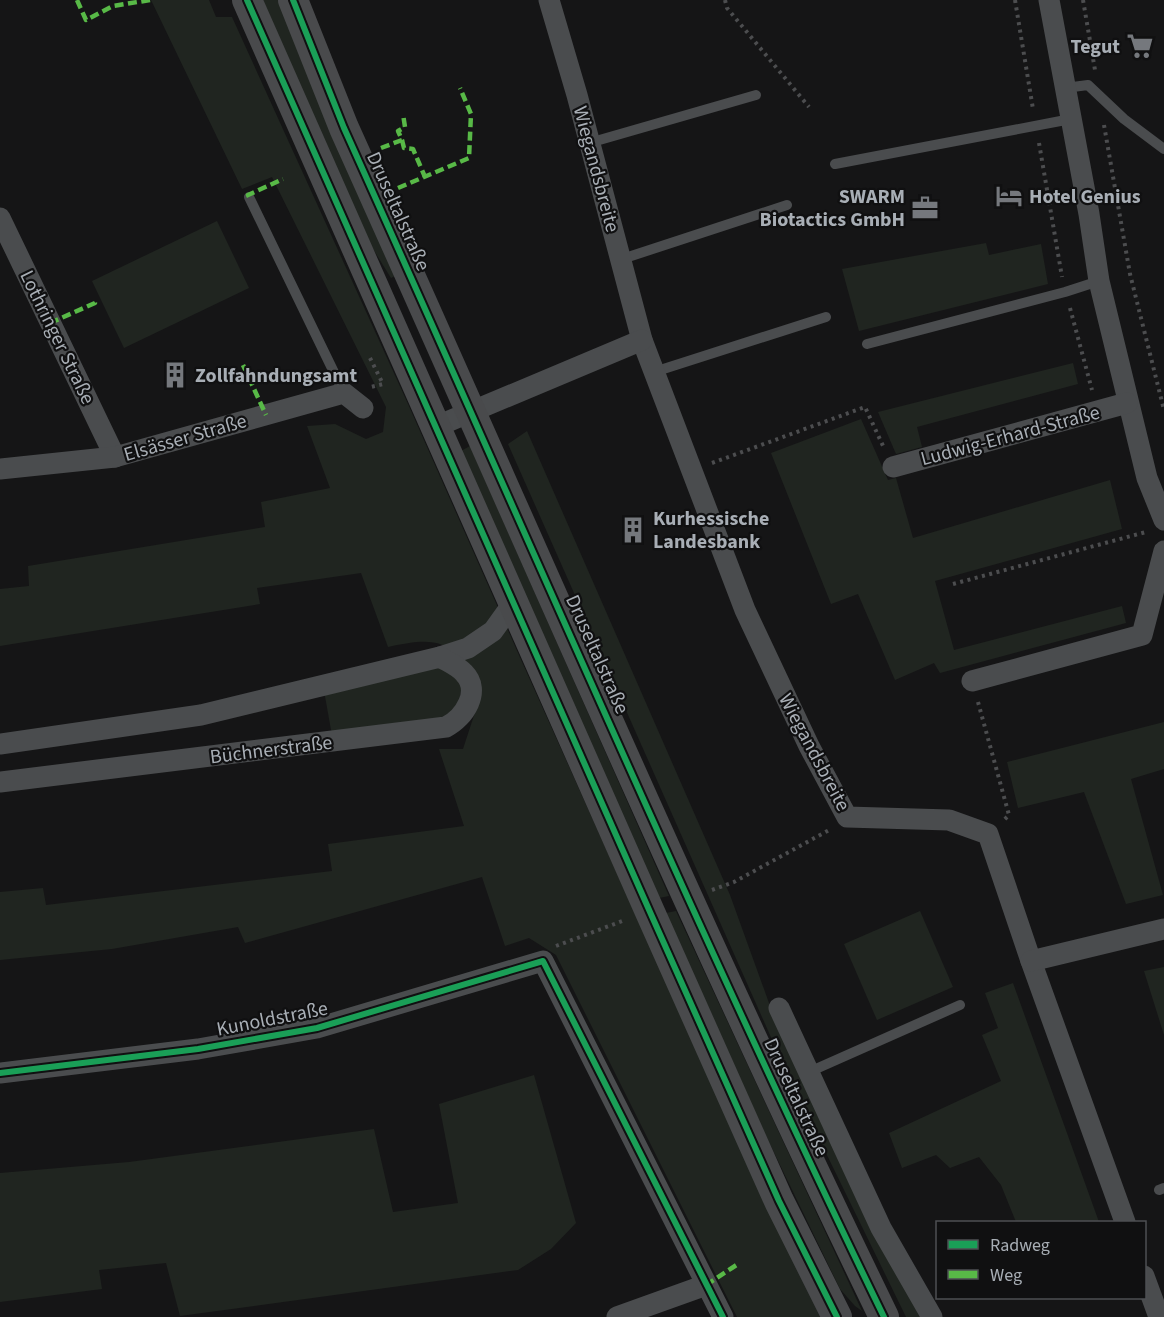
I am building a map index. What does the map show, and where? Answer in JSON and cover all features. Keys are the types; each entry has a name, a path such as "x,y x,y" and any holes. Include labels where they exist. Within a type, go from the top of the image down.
{"main road":[{"path":"247,0 779,1201 837,1317"},
{"name":"Druseltalstraße","path":"293,0 344,128 797,1138 884,1317"}],"street":[{"name":"Wiegandsbreite","path":"549,0 622,259 642,340 745,610 809,746 846,817 949,820 988,834 1125,1221"},
{"path":"1049,0 1089,214 1099,281 1158,525"},
{"name":"Lothringer Straße","path":"0,218 115,457"},
{"path":"435,427 642,340"},
{"path":"344,393 363,408"},
{"name":"Elsässer Straße","path":"0,470 115,457 344,393"},
{"name":"Ludwig-Erhard-Straße","path":"893,467 1127,403"},
{"path":"972,681 1142,635 1164,551"},
{"path":"0,744 201,715 440,657 468,648 493,631 513,603"},
{"name":"Büchnerstraße","path":"0,782 446,727 456,722 467,707 471,695 471,682 464,672 440,657"},
{"path":"1031,961 1164,929"},
{"path":"543,960 723,1317"},
{"name":"Kunoldstraße","path":"0,1073 198,1049 317,1028 543,960"},
{"name":"Druseltalstraße","path":"779,1008 881,1228 932,1317"},
{"path":"1146,1281 1159,1317"},
{"path":"617,1317 706,1285"}],"lane":[{"path":"1065,88 1088,84 1124,119 1164,148"},
{"path":"589,143 756,95"},
{"path":"835,164 1071,119"},
{"path":"249,196 344,393"},
{"path":"622,259 787,205"},
{"path":"867,344 1099,281"},
{"path":"654,372 826,317"},
{"path":"809,1072 960,1005"}],"path":[{"path":"725,0 727,8 808,107"},
{"path":"1014,0 1065,292 1097,411"},
{"path":"1083,0 1130,274 1164,410"},
{"path":"692,471 866,407 893,467"},
{"path":"953,585 1158,525"},
{"path":"972,681 1009,815"},
{"path":"705,892 734,882 830,830 846,817"},
{"path":"543,960 546,950 626,920"}],"shaded area":[{"path":"151,0 209,0 216,17 232,17 408,404 736,1138 822,1317 737,1317 556,955 529,938 505,946 482,877 245,943 238,927 112,949 0,960 0,892 43,888 46,905 332,871 328,844 464,826 439,749 463,749 481,694 464,663 456,653 446,647 422,642 388,647 361,573 257,588 260,604 0,646 0,589 29,586 28,566 265,527 261,502 330,488 307,426 335,424 366,439 383,432 386,407 272,177 242,189"},
{"path":"263,0 279,0 395,276 391,278 365,236"},
{"path":"217,221 249,288 124,348 92,281"},
{"path":"986,243 989,255 1041,244 1048,284 859,331 842,269"},
{"path":"1073,363 1078,384 917,427 922,447 896,454 878,412"},
{"path":"861,419 888,480 896,478 913,538 1110,480 1122,529 935,581 954,650 1122,606 1126,623 940,673 934,663 895,680 858,594 831,604 771,453"},
{"path":"527,431 730,895 769,1003 796,1063 922,1317 906,1317 785,1069 508,444"},
{"path":"470,446 669,896 659,898 461,451"},
{"path":"440,657 464,672 456,722 333,741 323,685"},
{"path":"1164,722 1164,769 1131,779 1163,895 1126,904 1084,792 1018,808 1007,762"},
{"path":"676,911 862,1311 840,1289 766,1136 666,913"},
{"path":"920,911 953,987 877,1020 844,944"},
{"path":"1164,967 1164,1035 1144,971"},
{"path":"1013,983 1099,1221 1016,1221 1001,1185 979,1157 950,1168 936,1155 902,1168 889,1133 1001,1081 982,1035 998,1028 985,993"},
{"path":"534,1075 576,1223 551,1249 518,1270 180,1316 166,1263 99,1270 102,1289 0,1302 0,1173 129,1162 374,1129 393,1212 458,1203 439,1104"}],"marked path":[{"path":"77,0 86,20 113,6 150,0"},
{"path":"398,188 469,158 471,114 460,88"},
{"path":"381,148 402,140 398,131 405,127 403,114"},
{"path":"402,140 404,148 413,149 425,177"},
{"path":"249,197 248,195 283,179"},
{"path":"50,323 95,303 94,299"},
{"path":"243,365 266,415"},
{"path":"706,1285 738,1264"}],"cycle path":[{"path":"247,0 779,1201 837,1317"},
{"path":"293,0 344,128 610,725 745,1022 884,1317"},
{"path":"0,1073 198,1049 317,1028 543,961 723,1317"}],"place":[{"name":"Tegut","path":"1140,46"},
{"name":"Hotel Genius","path":"1009,196"},
{"name":"SWARM Biotactics GmbH","path":"925,208"},
{"name":"Zollfahndungsamt","path":"175,375"},
{"name":"Kurhessische Landesbank","path":"633,530"}]}
